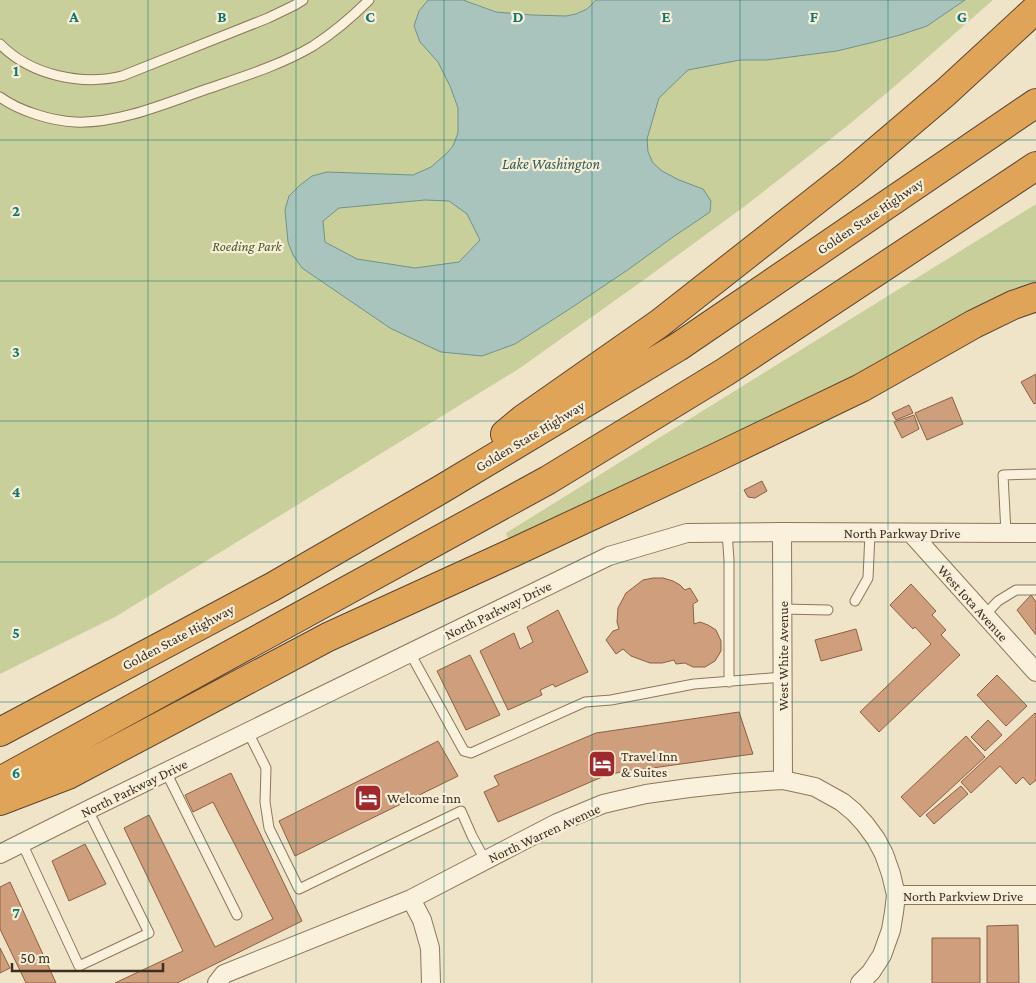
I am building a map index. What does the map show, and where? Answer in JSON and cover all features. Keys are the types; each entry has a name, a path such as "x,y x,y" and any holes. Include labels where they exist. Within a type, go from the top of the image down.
{"highway":[{"path":"440,490 523,419 660,323 852,172 946,92 1036,9"},
{"name":"Golden State Highway","path":"0,732 272,587 440,490 678,348 1036,103"},
{"path":"0,781 548,480 725,372 1036,166"},
{"path":"0,802 68,775 328,637 512,553 861,388 974,324 1013,305 1036,297"}],"street":[{"name":"West White Avenue","path":"782,532 783,780"},
{"name":"North Parkway Drive","path":"0,854 609,556 687,533 1036,533"},
{"name":"West Iota Avenue","path":"911,533 1036,672"},
{"name":"North Warren Avenue","path":"217,983 224,974 411,899 557,823 603,804 646,794 680,789 783,780 815,787 835,798 854,812 865,824 884,854 896,895"},
{"name":"North Parkview Drive","path":"860,983 871,972 882,955 891,930 896,895 1036,895"},
{"path":"411,899 422,920 430,948 431,983"}],"lane":[{"path":"0,44 18,60 41,70 69,78 108,79 122,76 268,18 303,0"},
{"path":"0,97 18,108 74,122 94,122 145,110 287,59 312,46 334,31 369,0"},
{"path":"1006,533 1003,475 1036,474"},
{"path":"727,532 729,560 729,682"},
{"path":"855,601 868,578 870,533"},
{"path":"985,615 998,601 1016,590 1036,590"},
{"path":"782,610 828,610"},
{"path":"410,653 464,750 471,753 585,702 611,700 694,684 783,677"},
{"path":"248,732 266,768 265,802 269,828 299,889 461,811 485,860"},
{"path":"166,772 237,915"},
{"path":"22,843 79,966 148,933 88,810"}],"green space":[{"name":"Roeding Park","path":"0,0 993,0 846,127 745,206 520,368 115,617 0,674"},
{"path":"1036,204 1036,289 512,553 506,533"}],"water":[{"name":"Lake Washington","path":"428,0 463,0 496,12 566,16 587,9 596,0 965,0 927,26 874,42 837,51 767,60 740,60 688,70 659,98 647,139 648,152 653,163 662,171 703,189 711,201 710,212 629,269 515,344 482,356 441,352 390,328 302,268 293,255 288,242 285,210 289,196 312,176 327,172 413,175 431,167 453,146 458,133 458,108 438,62 420,42 414,26 419,11","holes":["425,200 449,201 467,214 480,240 459,262 415,268 357,259 325,242 323,221 339,208"]}],"building":[{"path":"1036,374 1036,403 1034,404 1021,382"},
{"path":"952,397 963,424 927,440 915,413"},
{"path":"909,405 913,413 896,420 892,413"},
{"path":"914,415 919,429 902,438 894,422"},
{"path":"762,481 767,491 755,498 748,497 744,490"},
{"path":"653,578 673,581 685,590 690,588 698,601 693,604 694,624 700,622 716,630 721,641 721,651 715,661 705,667 693,667 685,663 676,664 674,660 650,663 631,656 623,649 616,654 606,640 613,631 619,629 617,622 618,608 626,593 643,580"},
{"path":"911,584 936,611 932,615 946,630 941,635 960,655 879,732 860,712 931,644 915,627 913,629 890,605"},
{"path":"1031,595 1036,602 1036,635 1017,610"},
{"path":"558,610 588,672 555,687 553,684 540,690 542,695 508,710 480,651 514,633 520,649 533,642 527,627"},
{"path":"856,629 862,650 821,661 815,640"},
{"path":"470,655 500,715 466,730 437,671"},
{"path":"997,675 1027,706 1006,726 977,695"},
{"name":"Travel Inn & Suites","path":"739,712 753,754 609,774 498,822 484,792 499,785 494,776 596,733"},
{"path":"1035,713 1036,780 1030,785 1023,777 1016,784 1000,766 971,793 961,782"},
{"path":"988,720 1002,735 985,751 971,737"},
{"path":"966,736 985,757 920,817 901,797"},
{"name":"Welcome Inn","path":"438,741 458,776 295,856 279,821"},
{"path":"231,773 302,921 177,983 115,983 183,951 124,828 149,815 215,947 273,919 213,802 193,812 185,795"},
{"path":"961,786 968,794 934,824 926,815"},
{"path":"85,844 106,884 69,901 52,861"},
{"path":"10,882 56,983 26,983 0,929 0,887"},
{"path":"1018,925 1019,983 987,983 987,926"},
{"path":"932,938 980,938 980,983 932,983"},
{"path":"0,948 10,968 0,973"}],"place":[{"name":"Travel Inn & Suites","path":"602,764"},
{"name":"Welcome Inn","path":"368,798"}]}
